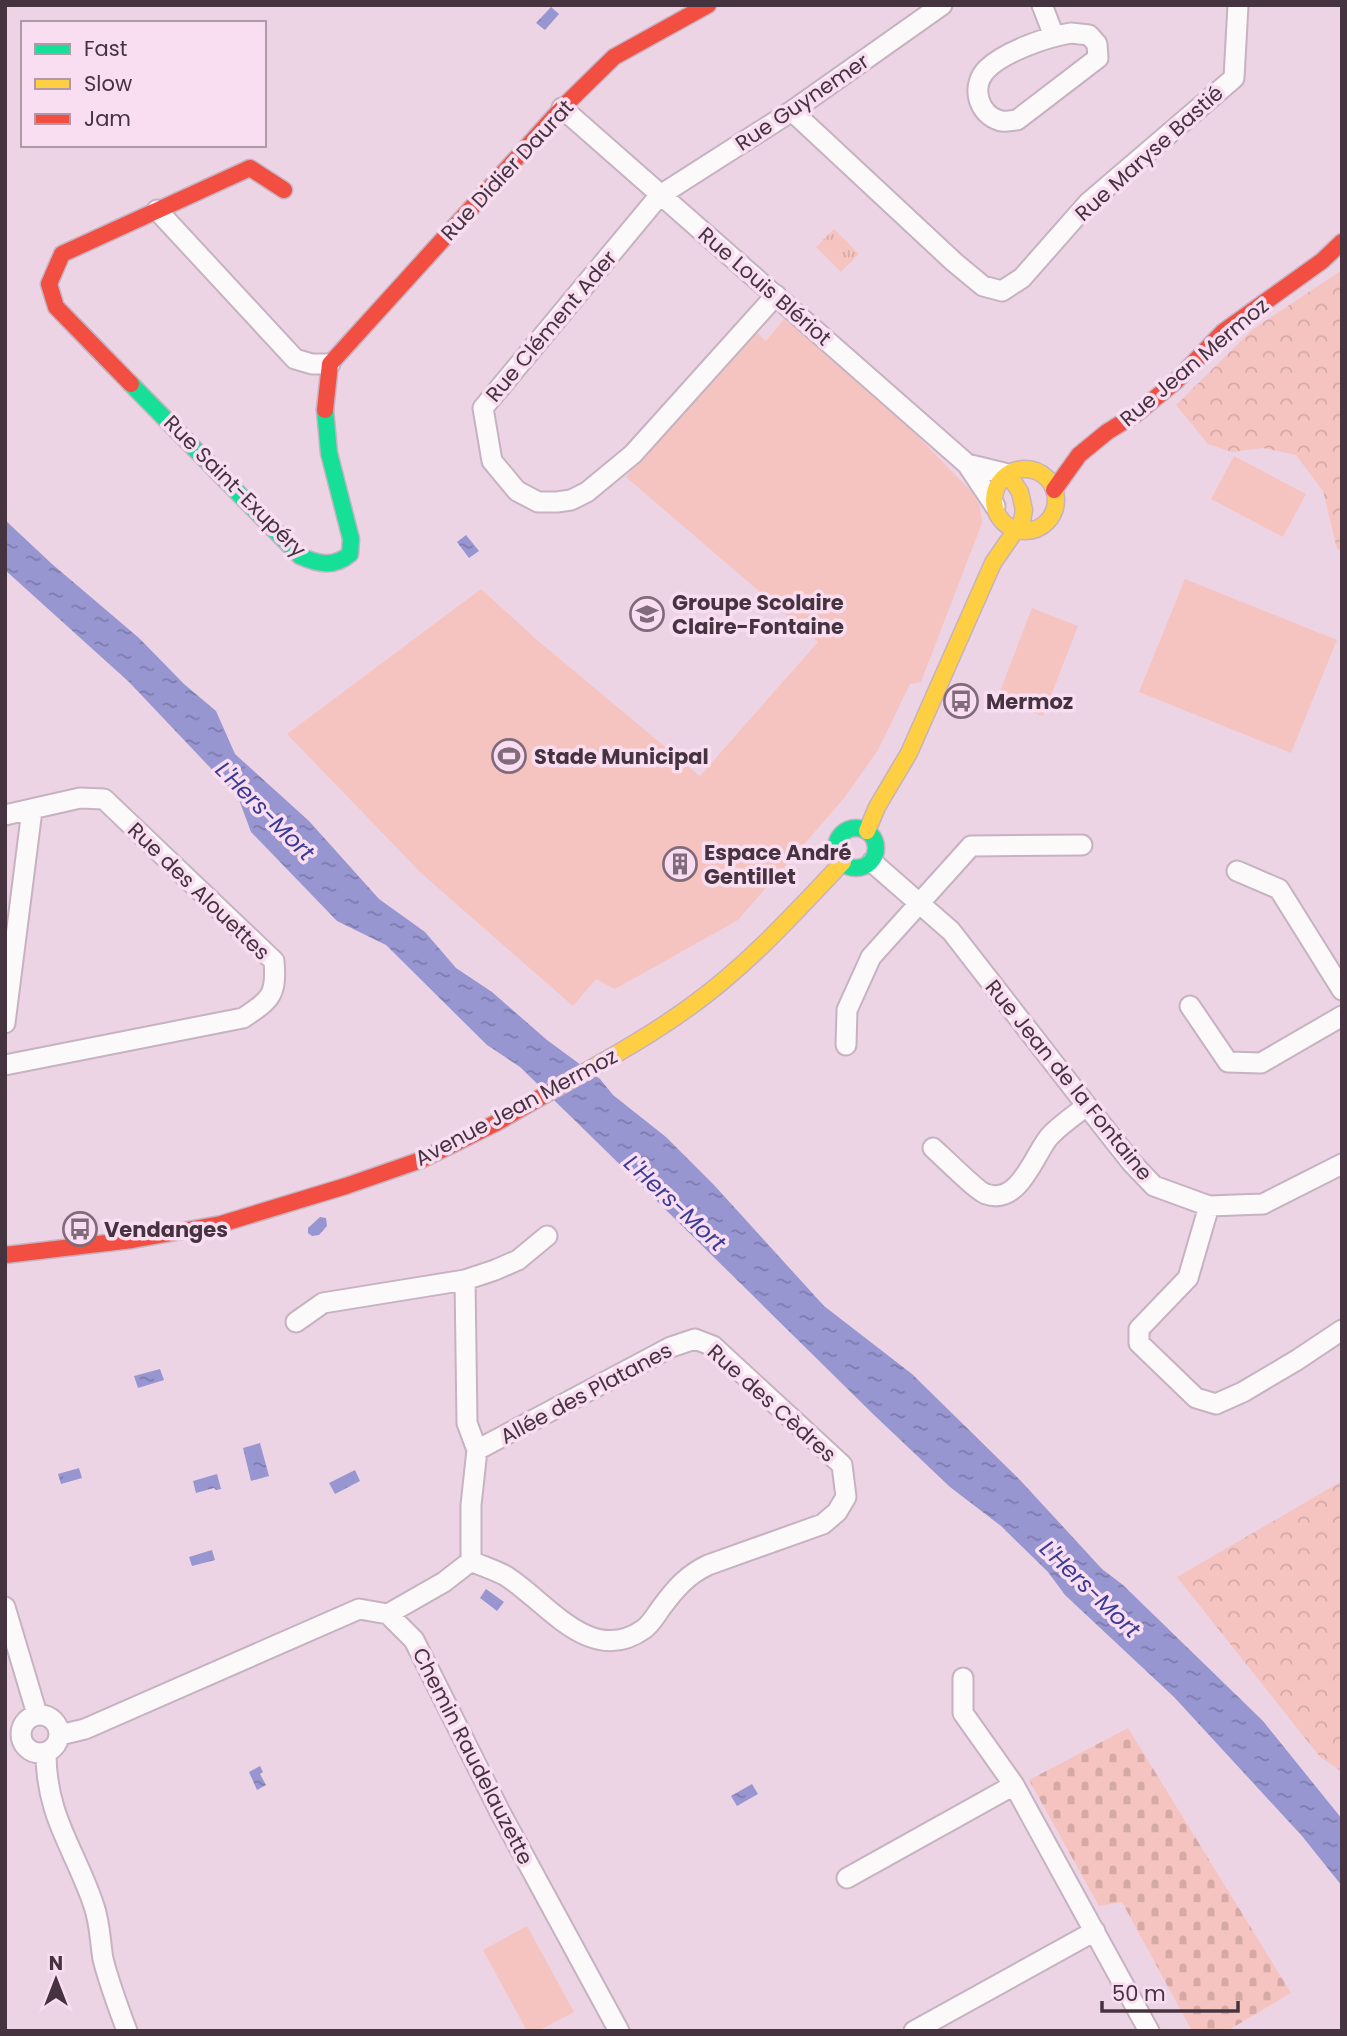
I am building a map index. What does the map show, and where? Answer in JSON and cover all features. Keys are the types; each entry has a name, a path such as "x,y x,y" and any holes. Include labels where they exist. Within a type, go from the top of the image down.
{"street":[{"name":"Rue Didier Daurat","path":"331,364 562,108 614,58 708,5"},
{"name":"Rue Guynemer","path":"659,196 792,111 942,5"},
{"path":"1042,5 1054,36"},
{"name":"Rue Maryse Bastié","path":"792,111 954,262 983,286 1002,291 1022,278 1088,204 1234,78 1238,5"},
{"path":"1071,33 1089,35 1097,44 1098,58 1017,120 1002,121 988,114 978,98 977,84 986,69 1008,55 1054,36 1071,33"},
{"name":"Rue Louis Blériot","path":"562,108 967,464 996,509"},
{"name":"Rue Saint-Exupéry","path":"284,190 250,168 62,254 49,284 57,307 300,556 320,565 345,559 349,554 351,539 327,451 325,389 331,364"},
{"name":"Rue Clément Ader","path":"659,196 483,408 492,461 517,491 538,502 571,500 587,492 633,454 776,295"},
{"path":"157,210 295,359 312,365 331,364"},
{"name":"Rue Jean Mermoz","path":"1054,490 1079,455 1176,381 1223,332 1322,261 1342,243"},
{"name":"Rue Jean Mermoz","path":"1008,474 1026,469 1050,468 1079,455"},
{"name":"Rue Louis Blériot","path":"967,464 1008,474"},
{"path":"996,509 1007,525 1017,529 1035,529 1050,519 1056,500 1054,490 1049,480 1035,470"},
{"path":"867,831 877,807 909,754 993,563 1022,521 1024,510 1020,492 1008,474 996,488 996,509 983,583"},
{"name":"Rue des Alouettes","path":"5,1065 243,1018 265,1003 276,984 274,961 104,799 80,798 32,810"},
{"path":"5,815 32,810 5,1023"},
{"path":"854,828 867,831 874,839 876,850 872,862 859,868 850,867 843,862 836,851 839,837 854,828"},
{"path":"846,1045 847,1010 871,957 971,846 1083,845"},
{"name":"Avenue Jean Mermoz","path":"5,1255 132,1241 221,1224 421,1160 495,1123 630,1046 691,1006 744,963 781,928 843,862"},
{"name":"Rue Jean de la Fontaine","path":"872,862 951,931 1132,1163 1154,1186 1209,1206 1264,1204 1342,1164"},
{"path":"1237,871 1279,889 1342,990"},
{"path":"1190,1006 1228,1062 1261,1063 1342,1016"},
{"path":"933,1148 985,1194 1002,1195 1019,1184 1046,1140 1062,1124 1087,1106"},
{"path":"1209,1206 1188,1278 1139,1329 1139,1343 1196,1398 1216,1404 1243,1392 1342,1330"},
{"path":"296,1322 323,1303 465,1280 519,1260 547,1236"},
{"path":"60,1735 85,1729 359,1609 388,1614 444,1582 471,1561 471,1505 477,1450 467,1423 465,1280"},
{"name":"Allée des Platanes","path":"477,1450 671,1347 695,1339"},
{"name":"Rue des Cèdres","path":"471,1561 504,1575 587,1638 610,1643 632,1638 648,1626 675,1589 691,1573 823,1524 837,1512 846,1497 842,1465 713,1346 695,1339"},
{"path":"5,1607 37,1714"},
{"name":"Chemin Raudelauzette","path":"388,1614 414,1640 500,1812 619,2031"},
{"path":"962,1678 963,1713 1014,1785 1149,2031"},
{"path":"37,1714 53,1719 60,1735 54,1747 46,1753 36,1753 13,1741 24,1721 37,1714"},
{"path":"46,1753 51,1803 95,1907 103,1957 125,2027"},
{"path":"847,1878 1014,1785"},
{"path":"914,2031 1095,1931"}],"green space":[{"path":"834,229 859,254 841,272 816,247"},
{"path":"1342,270 1342,552 1337,549 1323,491 1296,455 1263,448 1232,452 1208,444 1176,405 1253,329"},
{"path":"784,319 892,410 972,492 980,506 982,523 921,682 910,684 878,750 845,797 738,920 615,989 596,979 573,1006 421,873 287,734 481,589 536,639 700,776 818,642 626,477 754,330 766,341"},
{"path":"1234,456 1306,494 1283,537 1211,499"},
{"path":"1185,579 1337,640 1291,753 1139,692"},
{"path":"1032,608 1078,626 1043,716 997,699"},
{"path":"1342,1481 1342,1772 1320,1757 1177,1577"},
{"path":"1128,1728 1291,1993 1227,2031 1192,2031 1122,1902 1099,1906 1029,1780"},
{"path":"527,1926 574,2012 538,2031 527,2031 483,1950"}],"water":[{"path":"551,7 559,14 545,30 536,23"},
{"name":"L'Hers-Mort","path":"5,520 139,638 184,684 216,711 235,754 309,821 379,899 425,932 456,968 492,992 547,1040 600,1079 613,1095 666,1137 714,1185 824,1306 912,1374 1020,1480 1102,1569 1123,1585 1263,1721 1342,1819 1342,1886 1302,1836 1174,1697 1065,1595 1048,1572 1001,1526 950,1487 873,1414 520,1067 487,1045 386,945 337,921 251,832 238,797 129,682 5,570"},
{"path":"466,535 479,551 469,558 457,542"},
{"path":"320,1217 326,1218 327,1226 319,1235 312,1236 308,1233 308,1228"},
{"path":"160,1369 164,1380 138,1388 134,1376"},
{"path":"260,1443 269,1476 251,1481 243,1448"},
{"path":"79,1468 82,1478 61,1484 58,1474"},
{"path":"355,1470 360,1481 335,1494 329,1483"},
{"path":"217,1474 221,1489 196,1493 193,1481"},
{"path":"212,1550 215,1560 192,1566 189,1557"},
{"path":"486,1589 504,1602 497,1611 480,1598"},
{"path":"260,1766 263,1772 260,1774 266,1785 257,1790 249,1772"},
{"path":"752,1784 758,1794 737,1806 731,1796"}],"traffic: fast":[{"path":"131,384 300,556 313,561 332,563 350,554 351,539 329,453 325,410"},
{"path":"856,828 870,834 876,848 870,862 856,868 842,862 836,848 842,834 856,828"}],"traffic: slow":[{"path":"1025,469 1047,478 1056,500 1047,522 1025,531 1003,522 994,500 1003,478 1025,469"},
{"path":"867,831 877,807 909,753 993,563 1022,521 1024,510 1020,492 1008,474"},
{"path":"562,1085 644,1038 712,990 770,938 843,862"}],"traffic: jam":[{"path":"325,410 330,364 562,108 614,57 708,5"},
{"path":"131,384 56,307 49,284 62,254 250,168 284,190"},
{"path":"1054,490 1079,455 1176,381 1223,332 1322,261 1342,242"},
{"path":"5,1255 132,1240 221,1224 346,1186 421,1160 496,1123 562,1085"}],"place":[{"name":"Groupe Scolaire Claire-Fontaine","path":"647,614"},
{"name":"Mermoz","path":"961,701"},
{"name":"Stade Municipal","path":"509,756"},
{"name":"Espace André Gentillet","path":"680,864"},
{"name":"Vendanges","path":"80,1229"}]}
